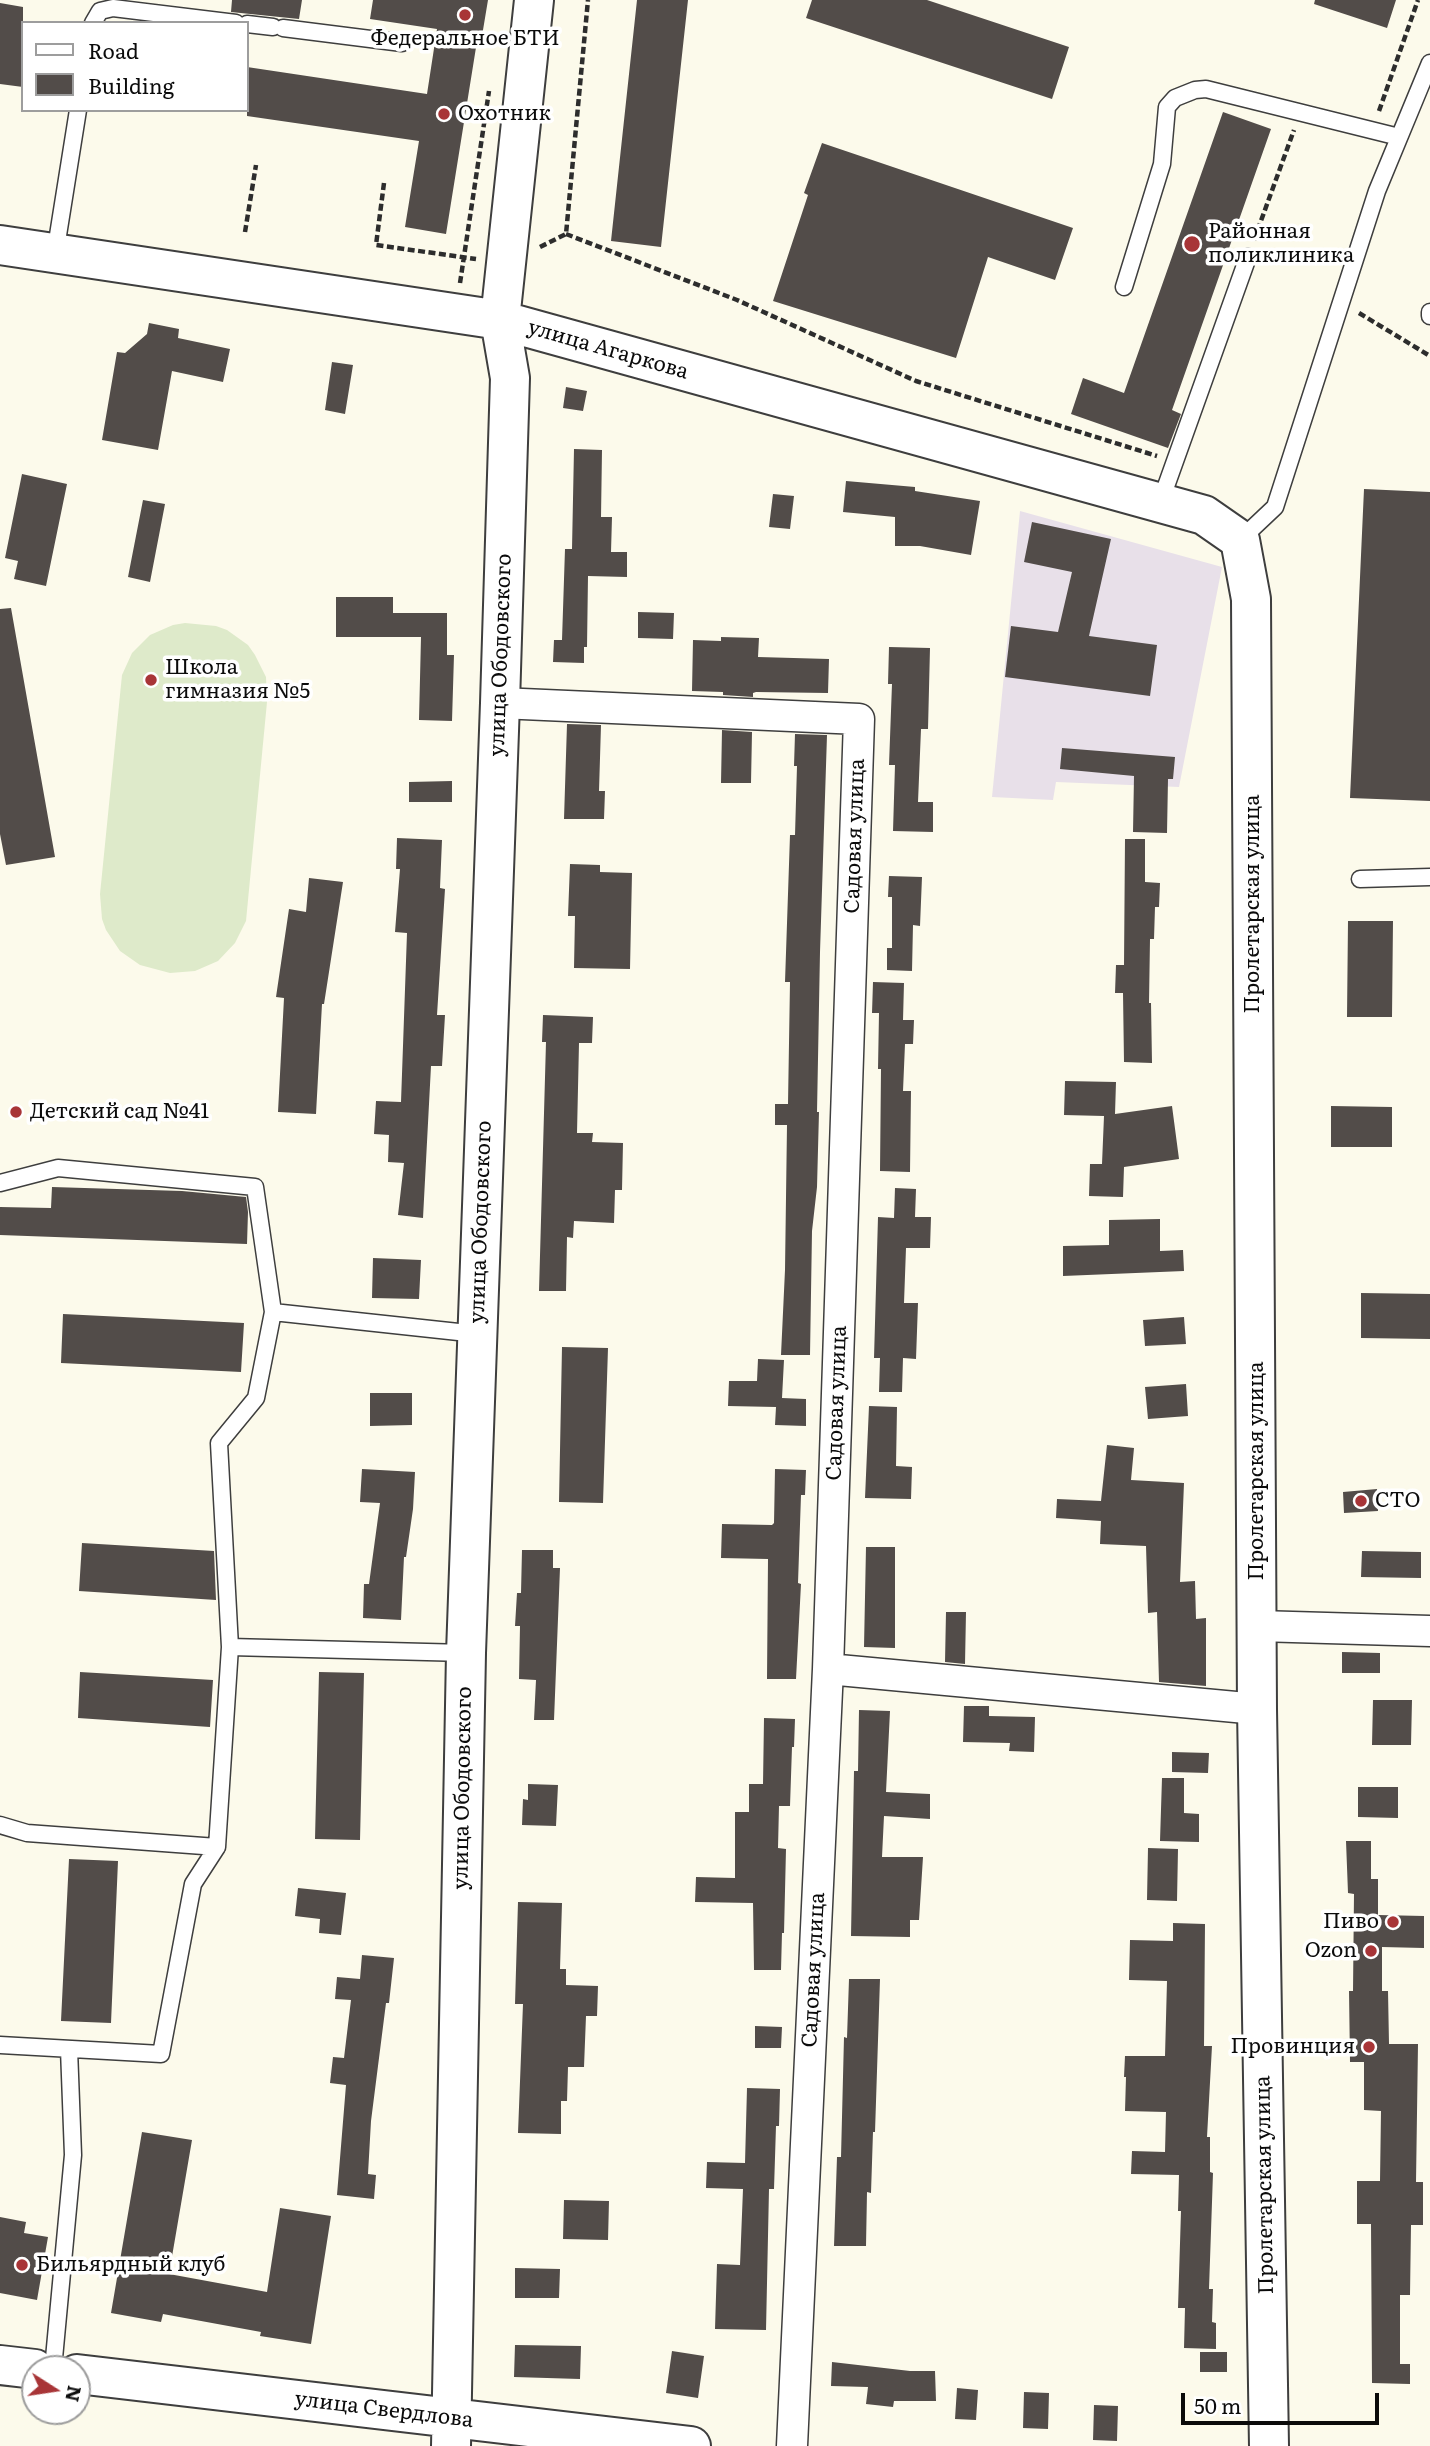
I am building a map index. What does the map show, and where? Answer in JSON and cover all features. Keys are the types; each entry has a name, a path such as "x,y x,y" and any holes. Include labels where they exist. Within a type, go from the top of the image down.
{"street":[{"name":"улица Ободовского","path":"451,2432 466,1653 510,378 500,320 534,0"},
{"name":"улица Агаркова","path":"0,245 500,320 1204,515 1240,540"},
{"name":"Пролетарская улица","path":"1240,540 1251,598 1258,1709 1269,2446"},
{"name":"Садовая улица","path":"500,703 859,719 828,1669 792,2446"},
{"path":"1258,1626 1430,1631"},
{"path":"828,1669 1258,1709"},
{"path":"0,2365 21,2368"},
{"name":"улица Свердлова","path":"91,2376 451,2432 691,2446"}],"lane":[{"path":"94,21 100,11 113,8 220,21"},
{"path":"248,24 402,43"},
{"path":"1240,540 1275,507 1377,191 1430,63"},
{"path":"1124,287 1162,164 1167,107 1175,98 1195,90 1206,89 1399,137"},
{"path":"55,254 78,112"},
{"path":"1160,503 1248,257"},
{"path":"1360,879 1430,877"},
{"path":"0,1183 58,1168 256,1187 273,1312 256,1398 219,1443 230,1647 217,1847 193,1884 162,2054 0,2045"},
{"path":"273,1312 477,1334"},
{"path":"230,1647 466,1653"},
{"path":"0,1825 27,1833 217,1847"},
{"path":"54,2355 73,2155 69,2049"}],"path":[{"path":"1372,131 1418,0"},
{"path":"464,257 491,81"},
{"path":"1248,257 1300,113"},
{"path":"245,232 256,165"},
{"path":"566,234 737,300 916,381 1175,462"},
{"path":"1341,302 1430,356"}],"shaded area":[{"path":"1020,511 1222,567 1179,787 1056,782 1053,800 992,797"}],"green space":[{"path":"185,623 216,626 227,630 248,645 266,677 267,702 246,921 235,943 218,961 195,971 170,973 140,965 120,951 102,919 100,894 122,675 132,653 150,635"}],"building":[{"path":"232,0 302,0 299,19 231,12"},
{"path":"373,0 488,0 482,36 478,35 446,234 405,227 419,141 247,116 248,67 427,94 437,29 370,19"},
{"path":"637,0 688,0 661,247 611,241"},
{"path":"812,0 927,0 1069,47 1052,99 806,18"},
{"path":"1315,0 1396,0 1387,28 1314,4"},
{"path":"0,3 23,7 23,21 21,87 0,84"},
{"path":"1223,112 1271,129 1172,410 1181,414 1168,448 1071,414 1083,378 1124,393"},
{"path":"822,143 1073,228 1055,280 988,257 956,358 773,301 808,195 804,193"},
{"path":"149,323 179,329 178,338 230,349 223,382 172,371 158,450 102,440 117,352 125,353 147,334"},
{"path":"332,362 353,365 345,414 325,410"},
{"path":"566,387 587,391 583,411 563,408"},
{"path":"574,449 602,450 601,517 612,517 611,552 627,552 627,577 588,576 587,647 584,647 584,663 553,662 554,640 562,640 565,549 572,549"},
{"path":"22,474 67,484 46,586 14,579 18,561 5,558"},
{"path":"846,481 915,487 915,491 980,501 971,555 920,546 895,546 895,517 843,512"},
{"path":"1364,489 1430,492 1430,801 1350,798"},
{"path":"773,494 794,496 790,529 769,527"},
{"path":"143,500 165,504 150,582 128,577"},
{"path":"1032,522 1111,539 1089,636 1157,645 1150,696 1005,677 1011,626 1058,632 1072,572 1024,562"},
{"path":"336,597 393,597 393,613 447,613 447,655 454,655 452,721 419,720 421,637 336,637"},
{"path":"11,608 55,857 6,865 0,834 0,609"},
{"path":"638,612 674,613 673,639 638,638"},
{"path":"721,637 759,638 758,657 829,659 828,693 756,692 753,697 692,691 693,640 721,641"},
{"path":"889,647 930,648 928,729 921,729 918,802 933,802 933,832 893,831 895,765 889,765 892,684 888,684"},
{"path":"567,724 601,725 599,791 605,791 604,819 564,819"},
{"path":"722,730 752,732 751,783 721,783"},
{"path":"795,734 827,735 820,952 817,1187 812,1231 810,1355 781,1355 787,1125 775,1125 775,1104 788,1104 790,982 785,982 790,835 795,835"},
{"path":"1062,748 1175,757 1173,779 1168,779 1167,833 1133,832 1134,776 1060,769"},
{"path":"452,781 452,802 409,802 409,782"},
{"path":"397,838 442,840 440,888 445,889 437,1015 445,1015 442,1066 431,1066 423,1218 398,1215 404,1163 388,1162 389,1135 374,1134 376,1101 401,1102 407,933 395,932 400,869 396,869"},
{"path":"1125,839 1145,839 1145,882 1160,883 1159,907 1155,907 1154,939 1150,939 1152,1063 1124,1062 1123,993 1115,993 1116,965 1124,965"},
{"path":"570,864 600,865 600,872 632,873 630,969 574,968 575,916 568,916"},
{"path":"889,876 922,877 920,926 913,925 912,971 887,970 887,948 892,948 892,897 888,897"},
{"path":"309,878 343,882 322,1004 316,1114 278,1112 284,998 276,997 289,909 306,912"},
{"path":"1348,921 1393,921 1392,1017 1347,1017"},
{"path":"873,982 904,983 903,1020 914,1020 913,1044 905,1044 903,1091 911,1091 910,1172 880,1171 879,1013 872,1013"},
{"path":"543,1015 593,1017 592,1043 579,1043 577,1133 593,1133 592,1142 623,1143 622,1190 615,1190 614,1223 574,1221 573,1238 567,1237 566,1291 539,1291 546,1042 542,1042"},
{"path":"1065,1081 1116,1082 1115,1114 1172,1106 1179,1159 1124,1167 1123,1197 1089,1196 1090,1164 1102,1164 1104,1116 1064,1115"},
{"path":"1331,1106 1392,1107 1392,1147 1331,1147"},
{"path":"52,1187 182,1191 246,1197 247,1244 0,1235 0,1207 51,1208"},
{"path":"895,1188 916,1189 915,1217 931,1217 930,1248 906,1248 904,1303 918,1303 916,1359 903,1358 902,1392 879,1392 880,1358 874,1358 878,1217 894,1218"},
{"path":"1160,1219 1160,1251 1183,1250 1184,1271 1063,1276 1063,1246 1109,1245 1109,1220"},
{"path":"373,1258 421,1260 419,1299 372,1298"},
{"path":"1361,1293 1430,1294 1430,1339 1361,1338"},
{"path":"63,1314 244,1323 241,1372 61,1363"},
{"path":"1184,1317 1186,1344 1145,1346 1143,1320"},
{"path":"562,1347 608,1348 603,1503 559,1502"},
{"path":"758,1359 784,1360 782,1398 806,1399 806,1426 775,1425 776,1407 728,1406 729,1381 757,1381"},
{"path":"1186,1384 1188,1416 1148,1419 1145,1387"},
{"path":"370,1393 412,1393 412,1425 370,1426"},
{"path":"869,1406 897,1407 896,1466 912,1467 911,1499 865,1498"},
{"path":"1107,1445 1134,1448 1131,1480 1184,1483 1180,1582 1195,1581 1196,1619 1206,1618 1206,1686 1159,1682 1157,1612 1148,1613 1146,1546 1100,1544 1101,1521 1056,1518 1057,1499 1101,1501"},
{"path":"362,1469 415,1472 413,1509 404,1557 401,1620 363,1618 364,1584 369,1584 380,1503 360,1502"},
{"path":"775,1469 806,1470 805,1495 801,1495 798,1583 801,1584 796,1679 767,1679 768,1559 721,1558 722,1524 774,1523"},
{"name":"СТО","path":"1377,1489 1378,1511 1344,1513 1343,1492"},
{"path":"82,1543 214,1551 216,1600 79,1591"},
{"path":"866,1547 895,1547 895,1648 864,1647"},
{"path":"522,1550 553,1550 553,1568 560,1568 554,1720 534,1720 536,1680 519,1679 520,1626 515,1626 517,1593 521,1593"},
{"path":"1362,1551 1421,1552 1421,1578 1361,1577"},
{"path":"946,1612 966,1612 965,1664 945,1662"},
{"path":"1342,1652 1380,1653 1380,1673 1342,1673"},
{"path":"80,1672 213,1680 210,1727 78,1718"},
{"path":"319,1672 364,1673 360,1840 315,1839"},
{"path":"1373,1700 1412,1700 1411,1745 1372,1745"},
{"path":"964,1706 989,1706 989,1716 1035,1717 1034,1752 1009,1751 1010,1743 963,1742"},
{"path":"859,1710 890,1711 886,1792 930,1794 930,1819 884,1816 882,1857 923,1857 919,1920 910,1920 910,1937 851,1936 854,1771 858,1771"},
{"path":"764,1718 795,1719 790,1806 779,1806 778,1848 786,1849 781,1970 754,1970 753,1903 695,1902 696,1877 735,1878 735,1812 749,1812 749,1784 763,1784"},
{"path":"1172,1752 1209,1753 1208,1773 1172,1772"},
{"path":"1162,1778 1184,1778 1184,1813 1199,1814 1199,1842 1160,1841"},
{"path":"528,1784 558,1785 556,1826 522,1825 523,1799 528,1800"},
{"path":"1358,1787 1398,1787 1398,1818 1358,1817"},
{"path":"1346,1841 1371,1841 1371,1879 1378,1879 1378,1915 1424,1916 1424,1948 1382,1947 1382,1991 1388,1991 1389,2044 1418,2044 1416,2182 1423,2182 1423,2225 1411,2225 1410,2295 1400,2295 1400,2364 1410,2364 1410,2384 1372,2383 1371,2224 1357,2224 1357,2181 1380,2181 1381,2111 1364,2110 1364,2062 1350,2062 1349,1991 1353,1991 1354,1894 1348,1893"},
{"path":"1148,1848 1178,1849 1177,1901 1147,1900"},
{"path":"69,1859 118,1861 111,2023 61,2021"},
{"path":"298,1888 346,1893 341,1935 319,1933 320,1919 295,1916"},
{"path":"518,1902 562,1903 560,1969 566,1969 566,1985 598,1986 597,2016 586,2016 584,2067 568,2067 567,2101 561,2101 561,2134 518,2133 523,2004 515,2004"},
{"path":"1173,1923 1205,1924 1204,2046 1212,2046 1207,2137 1210,2137 1210,2172 1213,2173 1209,2289 1213,2289 1212,2322 1216,2323 1216,2349 1184,2348 1185,2308 1178,2308 1181,2211 1178,2211 1179,2175 1131,2174 1132,2151 1165,2152 1166,2112 1125,2111 1124,2077 1125,2056 1165,2056 1167,1981 1129,1980 1130,1940 1173,1941"},
{"path":"362,1955 394,1958 371,2121 368,2174 376,2175 374,2199 337,2195 346,2085 330,2083 333,2057 344,2058 351,2000 335,1999 337,1977 360,1979"},
{"path":"849,1979 880,1979 875,2132 871,2193 867,2192 866,2246 834,2246"},
{"path":"755,2026 782,2027 781,2048 755,2048"},
{"path":"747,2088 780,2089 774,2189 769,2189 766,2330 715,2329 717,2264 740,2265 743,2189 706,2188 707,2162 745,2163"},
{"path":"142,2132 192,2140 169,2274 267,2292 280,2208 331,2216 311,2344 260,2336 261,2332 163,2314 161,2322 111,2313"},
{"path":"564,2200 609,2201 608,2240 563,2239"},
{"name":"Бильярдный клуб","path":"0,2217 26,2222 24,2233 48,2237 37,2300 0,2293"},
{"path":"515,2268 560,2269 559,2298 515,2298"},
{"path":"515,2345 581,2346 580,2379 514,2377"},
{"path":"672,2351 704,2356 698,2398 666,2393"},
{"path":"1200,2352 1227,2352 1227,2372 1200,2372"},
{"path":"832,2362 910,2371 935,2371 936,2401 894,2401 893,2407 866,2404 868,2387 831,2386"},
{"path":"957,2388 978,2390 976,2420 955,2419"},
{"path":"1024,2392 1049,2393 1048,2429 1023,2428"},
{"path":"1094,2405 1118,2406 1117,2441 1093,2440"}],"place":[{"name":"Федеральное БТИ","path":"465,15"},
{"name":"Охотник","path":"444,114"},
{"name":"Районная поликлиника","path":"1192,244"},
{"name":"Школа гимназия №5","path":"151,680"},
{"name":"Детский сад №41","path":"16,1112"},
{"name":"СТО","path":"1361,1501"},
{"name":"Пиво","path":"1393,1922"},
{"name":"Ozon","path":"1371,1951"},
{"name":"Провинция","path":"1369,2047"},
{"name":"Бильярдный клуб","path":"22,2265"}]}
